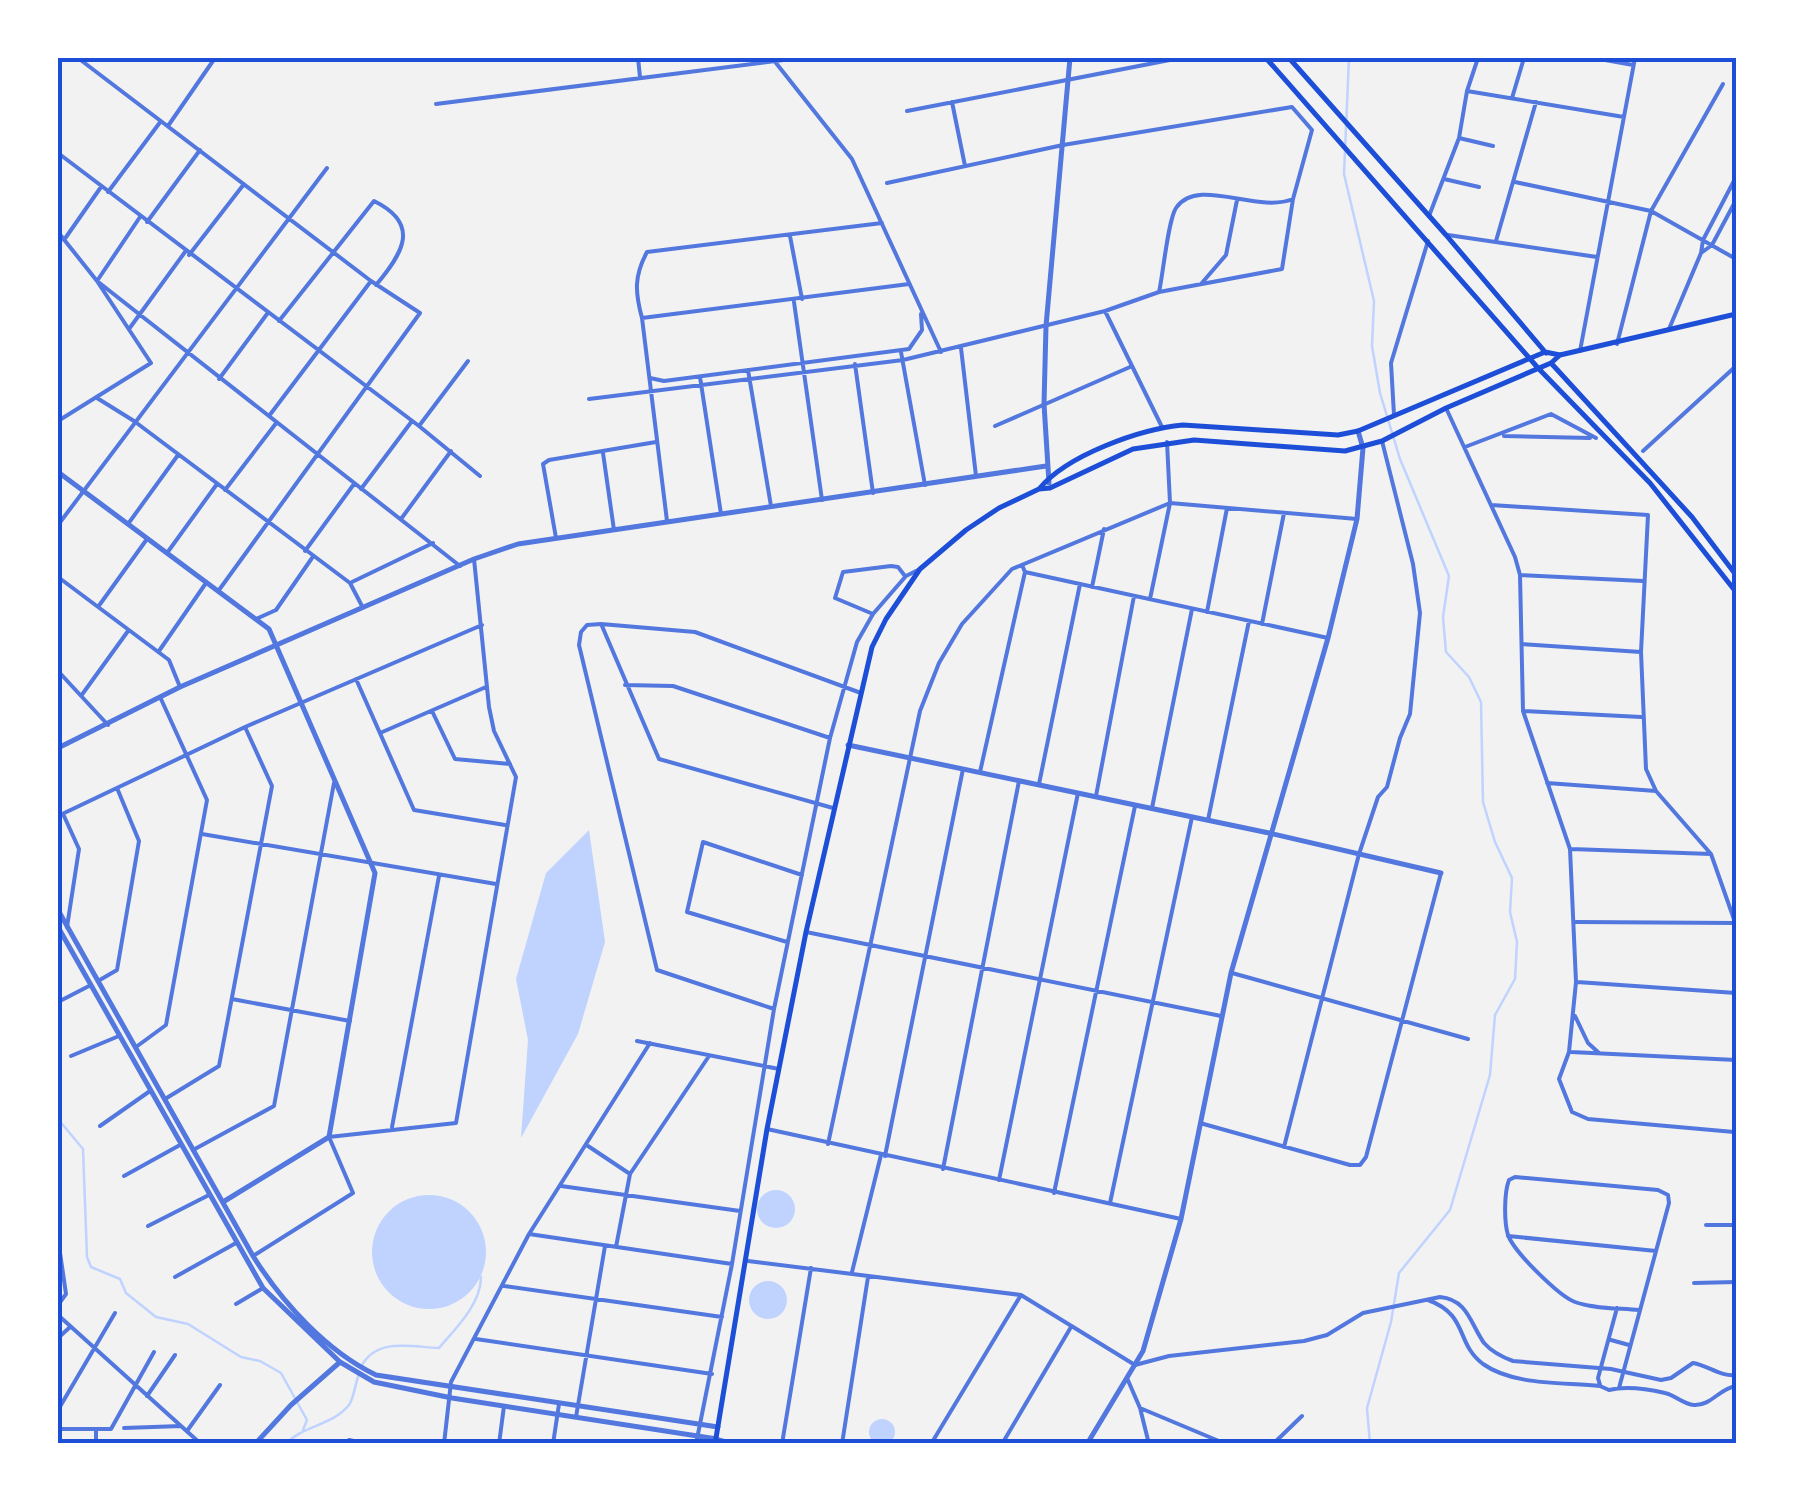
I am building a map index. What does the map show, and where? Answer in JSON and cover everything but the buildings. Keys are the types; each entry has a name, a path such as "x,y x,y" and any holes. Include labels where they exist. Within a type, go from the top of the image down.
{"main road":[{"path":"1266,58 1538,368 1650,484 1736,592"},
{"path":"1289,58 1430,216 1551,362 1692,517 1736,575"},
{"path":"716,1441 767,1129 833,808 872,647 920,569 999,508 1133,449 1194,440 1344,451 1363,448 1560,355 1736,314"},
{"path":"1038,489 1048,478 1106,446 1162,428 1338,435 1358,432 1529,358 1545,352 1560,355"}],"street":[{"path":"78,58 374,283 420,313 218,592"},
{"path":"638,58 640,77"},
{"path":"436,104 799,58"},
{"path":"1050,488 1044,404 1046,326 1070,58"},
{"path":"908,111 1180,58"},
{"path":"1430,216 1460,138 1467,92 1478,58"},
{"path":"1512,98 1524,58"},
{"path":"1594,58 1634,66"},
{"path":"1580,350 1635,58"},
{"path":"168,126 212,59"},
{"path":"776,62 852,159 941,352"},
{"path":"1617,344 1651,211 1723,84"},
{"path":"1467,92 1624,117"},
{"path":"952,102 966,166"},
{"path":"1496,241 1536,102"},
{"path":"589,399 903,360 1105,311 1160,292 1282,268 1293,199 1312,130 1292,107 1064,145 886,184"},
{"path":"108,192 161,121"},
{"path":"1460,138 1492,146"},
{"path":"147,222 200,150"},
{"path":"58,154 480,476"},
{"path":"58,525 327,168"},
{"path":"1668,329 1703,240 1736,176"},
{"path":"1443,179 1478,187"},
{"path":"1515,182 1651,211 1736,259"},
{"path":"129,330 244,184"},
{"path":"64,240 101,187"},
{"path":"1160,292 1174,210 1187,198 1202,193 1277,206 1293,199"},
{"path":"1201,284 1226,255 1237,200"},
{"path":"1701,253 1712,245 1736,200"},
{"path":"269,416 374,283 399,258 404,232 398,218 377,201 372,202 278,322"},
{"path":"97,282 140,217"},
{"path":"667,521 637,298 636,272 648,252 882,223"},
{"path":"58,232 151,363 58,422"},
{"path":"1446,235 1596,257"},
{"path":"790,236 802,299"},
{"path":"1393,416 1392,363 1428,240"},
{"path":"97,282 460,566"},
{"path":"642,318 909,284"},
{"path":"794,300 822,500"},
{"path":"649,378 664,381 700,377 909,349 922,330 921,310"},
{"path":"1105,311 1162,428"},
{"path":"220,379 267,314"},
{"path":"961,348 976,476"},
{"path":"901,350 925,485"},
{"path":"854,356 873,492"},
{"path":"419,426 468,362"},
{"path":"995,426 1130,366"},
{"path":"1642,450 1736,366"},
{"path":"748,370 771,506"},
{"path":"700,377 721,514"},
{"path":"97,398 350,584 363,607"},
{"path":"1446,408 1515,557 1520,575 1523,712 1570,848 1576,982 1569,1052 1558,1080 1572,1112 1588,1119 1734,1132 1736,1061 1569,1052"},
{"path":"1465,447 1551,414 1596,438 1500,436"},
{"path":"361,488 412,421"},
{"path":"225,490 276,422"},
{"path":"1087,1444 1136,1365 1149,1334 1181,1219 1230,973 1328,638 1357,520 1363,448 1358,432"},
{"path":"1284,1147 1359,854 1378,798 1387,788 1410,714 1420,613 1414,564 1384,440"},
{"path":"556,540 544,464 656,442"},
{"path":"1150,600 1170,503 1167,442"},
{"path":"401,519 451,451"},
{"path":"603,453 614,530"},
{"path":"128,524 178,455"},
{"path":"58,748 180,688 474,558 518,544 1046,466"},
{"path":"58,472 269,629 376,883 328,1137 353,1194 252,1256"},
{"path":"167,553 217,484"},
{"path":"305,550 354,484"},
{"path":"828,1144 920,711 939,663 962,624 1000,580 1022,565 1170,503 1357,520"},
{"path":"1490,505 1648,514 1641,652 1646,769 1656,790 1711,854 1736,924 1574,922"},
{"path":"1206,612 1228,506"},
{"path":"1262,624 1284,512"},
{"path":"1092,587 1104,529"},
{"path":"98,607 147,539"},
{"path":"350,584 433,542"},
{"path":"256,619 276,610 312,556"},
{"path":"223,1202 328,1137 456,1124 516,777 494,730 474,558"},
{"path":"980,772 1025,572 1022,565"},
{"path":"872,614 834,598 843,572 891,566 898,567 906,576"},
{"path":"696,1444 732,1264 774,1009 830,738 857,642 872,614 906,576 920,569"},
{"path":"1025,572 1328,638"},
{"path":"1520,575 1643,581"},
{"path":"58,576 169,660 180,688"},
{"path":"159,652 206,583"},
{"path":"1039,784 1080,584"},
{"path":"1096,796 1134,596"},
{"path":"1152,808 1192,609"},
{"path":"1208,820 1249,621"},
{"path":"774,1009 658,970 578,645 581,632 587,625 600,624 694,632 861,693"},
{"path":"600,624 660,759 833,808"},
{"path":"67,927 79,850 60,815 244,727 482,626"},
{"path":"81,696 129,630"},
{"path":"1522,644 1641,652"},
{"path":"58,670 108,725"},
{"path":"58,680 64,678"},
{"path":"356,679 414,810 507,826"},
{"path":"625,685 673,686 830,738"},
{"path":"380,732 487,687"},
{"path":"136,1048 166,1025 207,800 161,700"},
{"path":"432,711 455,759 510,764"},
{"path":"1523,712 1641,717"},
{"path":"165,1098 220,1066 272,786 244,727"},
{"path":"848,744 1441,873 1366,1157 1360,1165 1350,1166 1200,1123"},
{"path":"852,1274 883,1156 963,769"},
{"path":"944,1169 1020,780"},
{"path":"186,1154 274,1106 334,784"},
{"path":"1547,784 1656,790"},
{"path":"98,982 118,970 139,841 116,787"},
{"path":"999,1181 1078,793"},
{"path":"1054,1193 1135,805"},
{"path":"1110,1205 1192,817"},
{"path":"202,834 496,884"},
{"path":"787,942 687,912 704,842 802,875"},
{"path":"1570,848 1711,854"},
{"path":"392,1128 439,876"},
{"path":"58,910 252,1256 287,1303 343,1359"},
{"path":"58,927 263,1288 357,1370 452,1398 699,1435 735,1444"},
{"path":"806,932 1220,1016"},
{"path":"1230,973 1468,1039"},
{"path":"1576,982 1736,993"},
{"path":"58,1002 90,986"},
{"path":"232,999 350,1021"},
{"path":"1573,1014 1588,1043 1599,1053"},
{"path":"71,1056 119,1036"},
{"path":"636,1041 779,1069"},
{"path":"444,1444 452,1398 450,1388 502,1286 529,1234 650,1044"},
{"path":"616,1248 630,1174 709,1056"},
{"path":"100,1126 150,1091"},
{"path":"767,1129 1181,1219"},
{"path":"124,1176 180,1144"},
{"path":"587,1145 630,1174"},
{"path":"1619,1388 1668,1195 1658,1190 1515,1177 1508,1180 1508,1236 1547,1283 1579,1304 1638,1310"},
{"path":"559,1185 740,1211"},
{"path":"148,1226 209,1195"},
{"path":"1706,1225 1736,1224"},
{"path":"529,1234 732,1264"},
{"path":"1508,1236 1656,1252"},
{"path":"58,1239 66,1294 58,1305"},
{"path":"174,1277 236,1243"},
{"path":"576,1417 605,1246"},
{"path":"748,1260 1021,1295 1136,1365 1169,1356 1304,1342 1369,1312 1424,1299 1451,1298 1462,1305 1484,1343 1512,1361 1611,1369 1661,1380 1693,1363 1726,1376 1736,1374"},
{"path":"782,1444 810,1268"},
{"path":"842,1444 868,1277"},
{"path":"1694,1283 1736,1282"},
{"path":"502,1286 722,1317"},
{"path":"236,1304 263,1288"},
{"path":"932,1444 1021,1295"},
{"path":"1424,1299 1452,1312 1481,1363 1519,1378 1666,1393 1696,1405 1736,1386"},
{"path":"1600,1386 1617,1308"},
{"path":"58,1410 115,1313"},
{"path":"58,1315 201,1444"},
{"path":"58,1338 70,1327"},
{"path":"1002,1444 1071,1327"},
{"path":"476,1338 712,1374"},
{"path":"1611,1340 1629,1345"},
{"path":"58,1428 111,1428 154,1352"},
{"path":"147,1396 174,1355"},
{"path":"254,1444 343,1359"},
{"path":"375,1378 720,1427"},
{"path":"1127,1378 1149,1444"},
{"path":"187,1431 220,1385"},
{"path":"554,1444 560,1404"},
{"path":"499,1444 504,1406"},
{"path":"1140,1408 1226,1444"},
{"path":"1273,1444 1302,1416"},
{"path":"124,1428 180,1426"},
{"path":"96,1428 96,1444"},
{"path":"349,1440 368,1444"}],"water":[{"path":"589,830 605,942 578,1034 521,1138 528,1040 516,979 546,873"},
{"path":"776,1190 789,1196 795,1209 789,1222 776,1228 763,1222 757,1209 763,1196"},
{"path":"429,1195 451,1199 469,1212 482,1230 486,1252 482,1274 469,1292 451,1305 429,1309 407,1305 389,1292 376,1274 372,1252 376,1230 389,1212 407,1199"},
{"path":"768,1281 782,1286 787,1300 782,1314 768,1319 754,1314 749,1300 754,1286"},
{"path":"882,1419 891,1423 895,1432 891,1441 882,1445 873,1441 869,1432 873,1423"}],"waterway":[{"path":"1349,58 1344,174 1374,301 1372,346 1380,393 1400,459 1449,576 1443,617 1446,652 1469,677 1481,702 1483,802 1495,842 1512,878 1510,912 1517,942 1515,979 1495,1015 1490,1075 1450,1210 1399,1273 1391,1322 1367,1408 1370,1444"},
{"path":"58,1119 83,1149 87,1257 91,1267 120,1279 126,1293 156,1317 188,1324 241,1357 260,1361 281,1373 307,1420 303,1430"},
{"path":"361,1367 376,1351 385,1348 439,1348 472,1306 481,1277"},
{"path":"286,1444 342,1412 351,1402 359,1374"}]}
